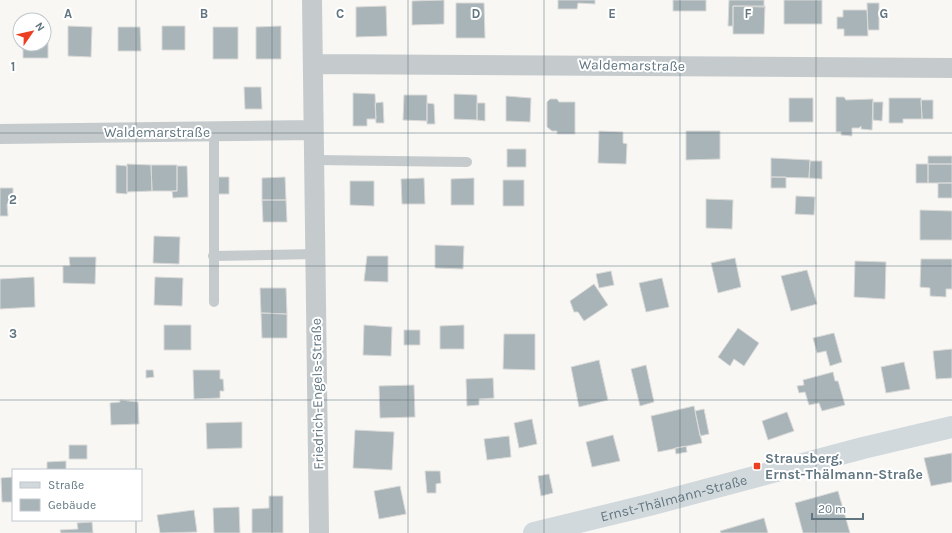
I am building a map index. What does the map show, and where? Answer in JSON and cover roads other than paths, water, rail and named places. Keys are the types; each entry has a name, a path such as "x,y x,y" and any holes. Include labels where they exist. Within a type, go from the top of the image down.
{"main road":[{"name":"Ernst-Thälmann-Straße","path":"534,533 653,504 856,450 952,427"}],"street":[{"name":"Friedrich-Engels-Straße","path":"312,0 319,533"},
{"name":"Waldemarstraße","path":"313,64 952,68"},
{"name":"Waldemarstraße","path":"0,134 314,130"}],"lane":[{"path":"214,132 214,302"},
{"path":"315,160 467,162"},
{"path":"213,256 316,254"}],"place":[{"name":"Strausberg, Ernst-Thälmann-Straße","path":"757,466"}]}
